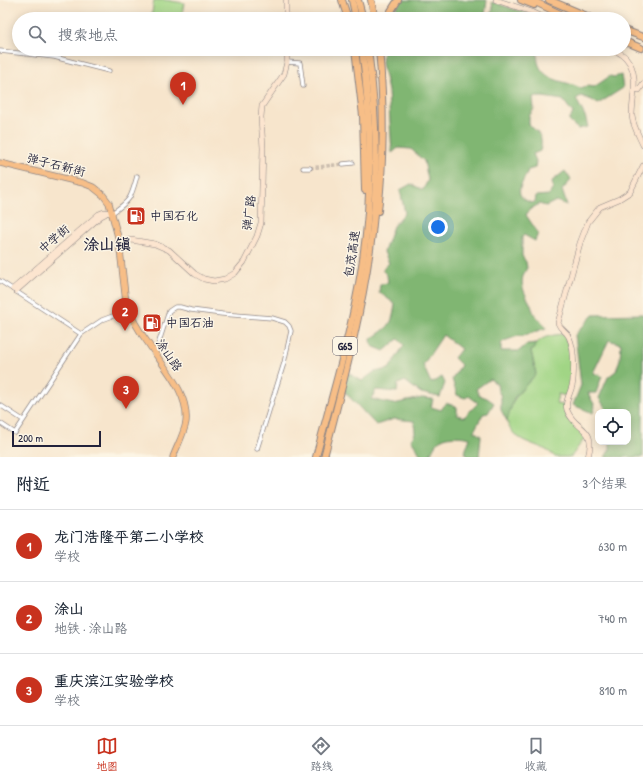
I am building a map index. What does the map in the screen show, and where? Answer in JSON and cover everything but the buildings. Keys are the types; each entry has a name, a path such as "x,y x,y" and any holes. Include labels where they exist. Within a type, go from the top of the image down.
{"highway":[{"path":"342,0 346,12"},
{"path":"347,0 348,12"},
{"path":"352,0 355,12"},
{"path":"358,0 361,12"},
{"path":"362,0 363,12"},
{"path":"371,0 374,12"},
{"path":"390,12 398,0"},
{"path":"521,0 553,12"},
{"path":"531,0 554,12"},
{"path":"549,0 577,12"},
{"path":"631,33 643,37"},
{"path":"631,44 641,48"},
{"path":"356,56 364,134 366,233"},
{"name":"包茂高速","path":"316,457 352,315 361,273 366,233 369,187 369,134 363,56"},
{"name":"包茂高速","path":"324,457 358,317 369,254 375,201 373,94 369,56"},
{"path":"369,254 377,214 380,188 382,127 380,56"}],"main road":[{"name":"弹子石新街","path":"0,163 83,183 93,187 103,195 109,203 119,241"},
{"name":"涂山路","path":"119,241 126,303 155,354 177,387 185,405 186,422 184,431 173,457"}],"street":[{"path":"286,0 286,12"},
{"path":"496,0 532,12"},
{"path":"0,51 12,53"},
{"path":"39,56 54,58 109,71"},
{"name":"弹广路","path":"119,241 131,240 155,244 169,250 182,260 195,274 204,279 214,281 225,279 235,273 244,262 257,236 261,223 263,148 261,117 262,106 286,68 287,56"},
{"path":"624,56 632,66 635,89 633,120 643,145"},
{"path":"287,62 300,63 303,86"},
{"path":"635,89 639,90 643,84"},
{"path":"343,164 353,163"},
{"path":"588,457 591,447 590,437 570,416 567,408 567,401 573,382 574,364 570,338 566,332 560,329 558,323 580,243 588,222 600,207 620,199 630,192 643,166"},
{"path":"303,168 310,168"},
{"name":"中学街","path":"14,290 99,214 104,212 112,213 124,205 130,198 137,176"},
{"path":"0,281 81,334"},
{"path":"155,354 169,311 174,307 180,306 191,310 272,318 285,322 291,331 284,363 257,449"},
{"path":"0,424 15,433 81,334 102,320 129,310"},
{"path":"0,405 23,420"}],"green space":[{"path":"154,0 184,3 182,12 152,12"},
{"path":"402,0 487,0 485,12 393,12"},
{"path":"492,2 523,12 491,12 493,10"},
{"path":"382,56 537,56 541,69 550,77 580,88 587,86 594,87 610,76 614,77 621,75 623,88 598,104 581,96 576,99 585,116 588,127 578,129 569,121 573,113 563,100 533,97 534,109 529,116 529,124 540,136 541,146 540,151 533,154 536,161 535,168 528,170 521,185 521,196 531,203 535,202 536,196 549,195 553,188 552,181 565,171 571,180 562,190 567,205 556,201 546,206 539,204 529,210 526,215 538,233 535,241 524,235 522,237 522,256 526,262 527,268 522,284 534,313 546,328 523,336 518,336 504,341 501,344 501,351 519,351 527,344 537,343 531,351 536,374 514,398 507,421 501,410 501,396 498,391 497,384 490,379 476,389 479,395 494,403 488,413 483,414 474,431 481,436 479,457 468,457 465,452 470,438 456,436 440,440 434,446 429,457 422,457 411,440 415,433 414,421 394,419 376,425 343,390 348,373 362,381 374,372 389,369 404,345 398,339 384,351 372,346 371,339 389,325 394,312 395,304 379,292 380,284 388,283 387,275 382,270 389,263 384,252 393,226 405,213 400,190 411,184 423,190 428,180 424,161 411,149 398,148 392,153 388,91 382,63","holes":["443,335 461,349 454,358 461,365 452,379 457,395 465,398 469,396 478,403 464,417 457,415 457,407 446,403 441,410 431,407 433,399 422,398 393,404 371,399 376,390 397,392 398,384 405,381 421,393 440,397 445,383 442,377 431,383 423,365"]},
{"path":"643,314 643,457 605,457 610,449 610,445 631,445 631,409 606,409 599,398 608,377 616,371 620,359 621,344 609,340 593,373 602,376 596,393 588,393 595,406 593,413 573,405 581,385 575,335 593,315"},
{"path":"563,334 571,351 571,371 566,396 558,394 556,404 563,405 567,418 582,429 586,436 571,457 555,457 545,449 525,441 514,434 509,426 507,417 510,408 521,390 536,374 531,351 542,339 549,336"}],"tunnel":[{"path":"310,168 343,164"}],"place":[{"name":"龙门浩隆平第二小学校","path":"183,105"},
{"name":"中国石化","path":"136,216"},
{"name":"中国石油","path":"152,323"},
{"name":"涂山","path":"125,331"},
{"name":"重庆滨江实验学校","path":"126,409"}],"district":[{"name":"涂山镇","path":"107,244"}]}
